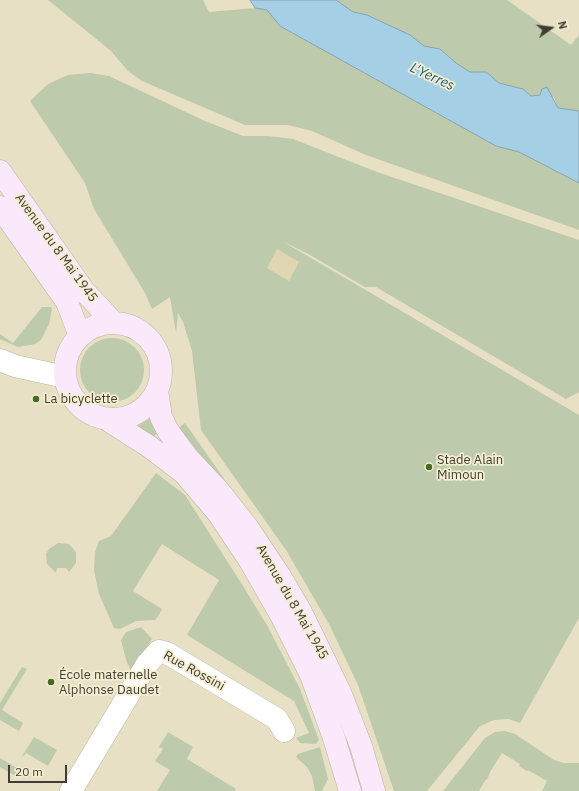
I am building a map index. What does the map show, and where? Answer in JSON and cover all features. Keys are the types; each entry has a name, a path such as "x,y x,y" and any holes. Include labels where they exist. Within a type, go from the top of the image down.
{"main road":[{"name":"Avenue du 8 Mai 1945","path":"0,171 84,291 114,323"},
{"name":"Avenue du 8 Mai 1945","path":"0,207 67,302 80,336"},
{"path":"114,323 130,326 143,334 154,345 159,359 161,375 157,390 149,403 137,413 122,419 106,419 94,416 83,409 74,400 68,390 65,377 66,358 72,346 80,336 90,328 102,324 114,323"},
{"name":"Avenue du 8 Mai 1945","path":"157,390 162,417 168,431 188,458 220,491 248,528 280,576 300,612 340,692 361,746 374,791"},
{"name":"Avenue du 8 Mai 1945","path":"106,419 150,447 184,473 218,513 250,561 282,617 311,675 334,738 350,791"}],"street":[{"path":"0,360 15,366 65,377"},
{"name":"Rue Rossini","path":"71,791 147,664 159,651 167,653 277,719 284,731"}],"green space":[{"path":"48,0 203,0 209,12 255,8 267,10 280,26 496,146 519,152 579,183 579,230 366,155 312,131 288,125 245,125 142,81 128,71 111,51"},
{"path":"336,0 507,0 571,45 579,35 579,111 558,108 554,97 540,95 531,96 523,89 499,83 486,72 470,72 456,63 440,49 424,46 410,35 367,15 353,12"},
{"path":"90,73 109,76 205,121 243,136 268,136 293,139 377,172 579,240 579,392 566,399 376,287 365,287 310,255 282,241 579,415 579,618 520,723 509,719 494,720 480,726 427,791 394,791 358,685 329,624 286,550 201,430 192,351 183,322 178,313 176,333 170,297 152,309 145,293 94,209 85,183 30,101 48,84 68,75"},
{"path":"42,307 51,307 52,310 49,324 41,340 35,344 18,347 0,339 0,334 13,343"},
{"path":"112,338 130,344 138,352 144,370 138,388 130,396 112,402 94,396 86,388 80,370 86,352 94,344"},
{"path":"154,416 160,430 152,438 136,427"},
{"path":"185,423 236,496 175,431"},
{"path":"156,473 185,495 268,627 300,689 319,740 316,744 300,743 296,738 309,733 294,701 187,635 219,580 162,544 133,591 162,609 159,615 155,620 136,621 120,629 114,628 99,594 94,570 95,552 99,541 111,536"},
{"path":"58,543 69,544 76,552 76,563 69,572 66,568 57,568 56,573 47,564 46,554 49,549"},
{"path":"141,627 152,639 132,672 127,663 121,640 126,632"},
{"path":"22,667 27,669 2,710 23,723 19,731 0,720 0,703"},
{"path":"505,731 515,734 554,760 564,763 579,763 579,791 542,791 547,781 528,770 527,771 519,766 520,764 502,753 479,791 443,791 485,738 495,732"},
{"path":"168,732 193,747 187,759 236,789 235,791 157,791 170,770 155,761 163,749 159,747"},
{"path":"34,737 57,750 48,766 26,753 21,758"},
{"path":"320,747 328,779 322,791 315,791 312,776 307,767 296,757 298,754"},
{"path":"0,758 20,770 17,777 0,767"}],"sand":[{"path":"277,249 299,262 289,281 267,268"}],"water":[{"name":"L'Yerres","path":"250,0 336,0 353,12 367,15 410,35 424,46 440,49 456,63 470,72 486,72 499,83 523,89 531,96 540,95 542,89 547,87 558,108 579,111 579,183 519,152 496,146 280,26 267,10 255,8"}],"place":[{"name":"La bicyclette","path":"36,399"},
{"name":"Stade Alain Mimoun","path":"429,467"},
{"name":"École maternelle Alphonse Daudet","path":"51,682"}]}
